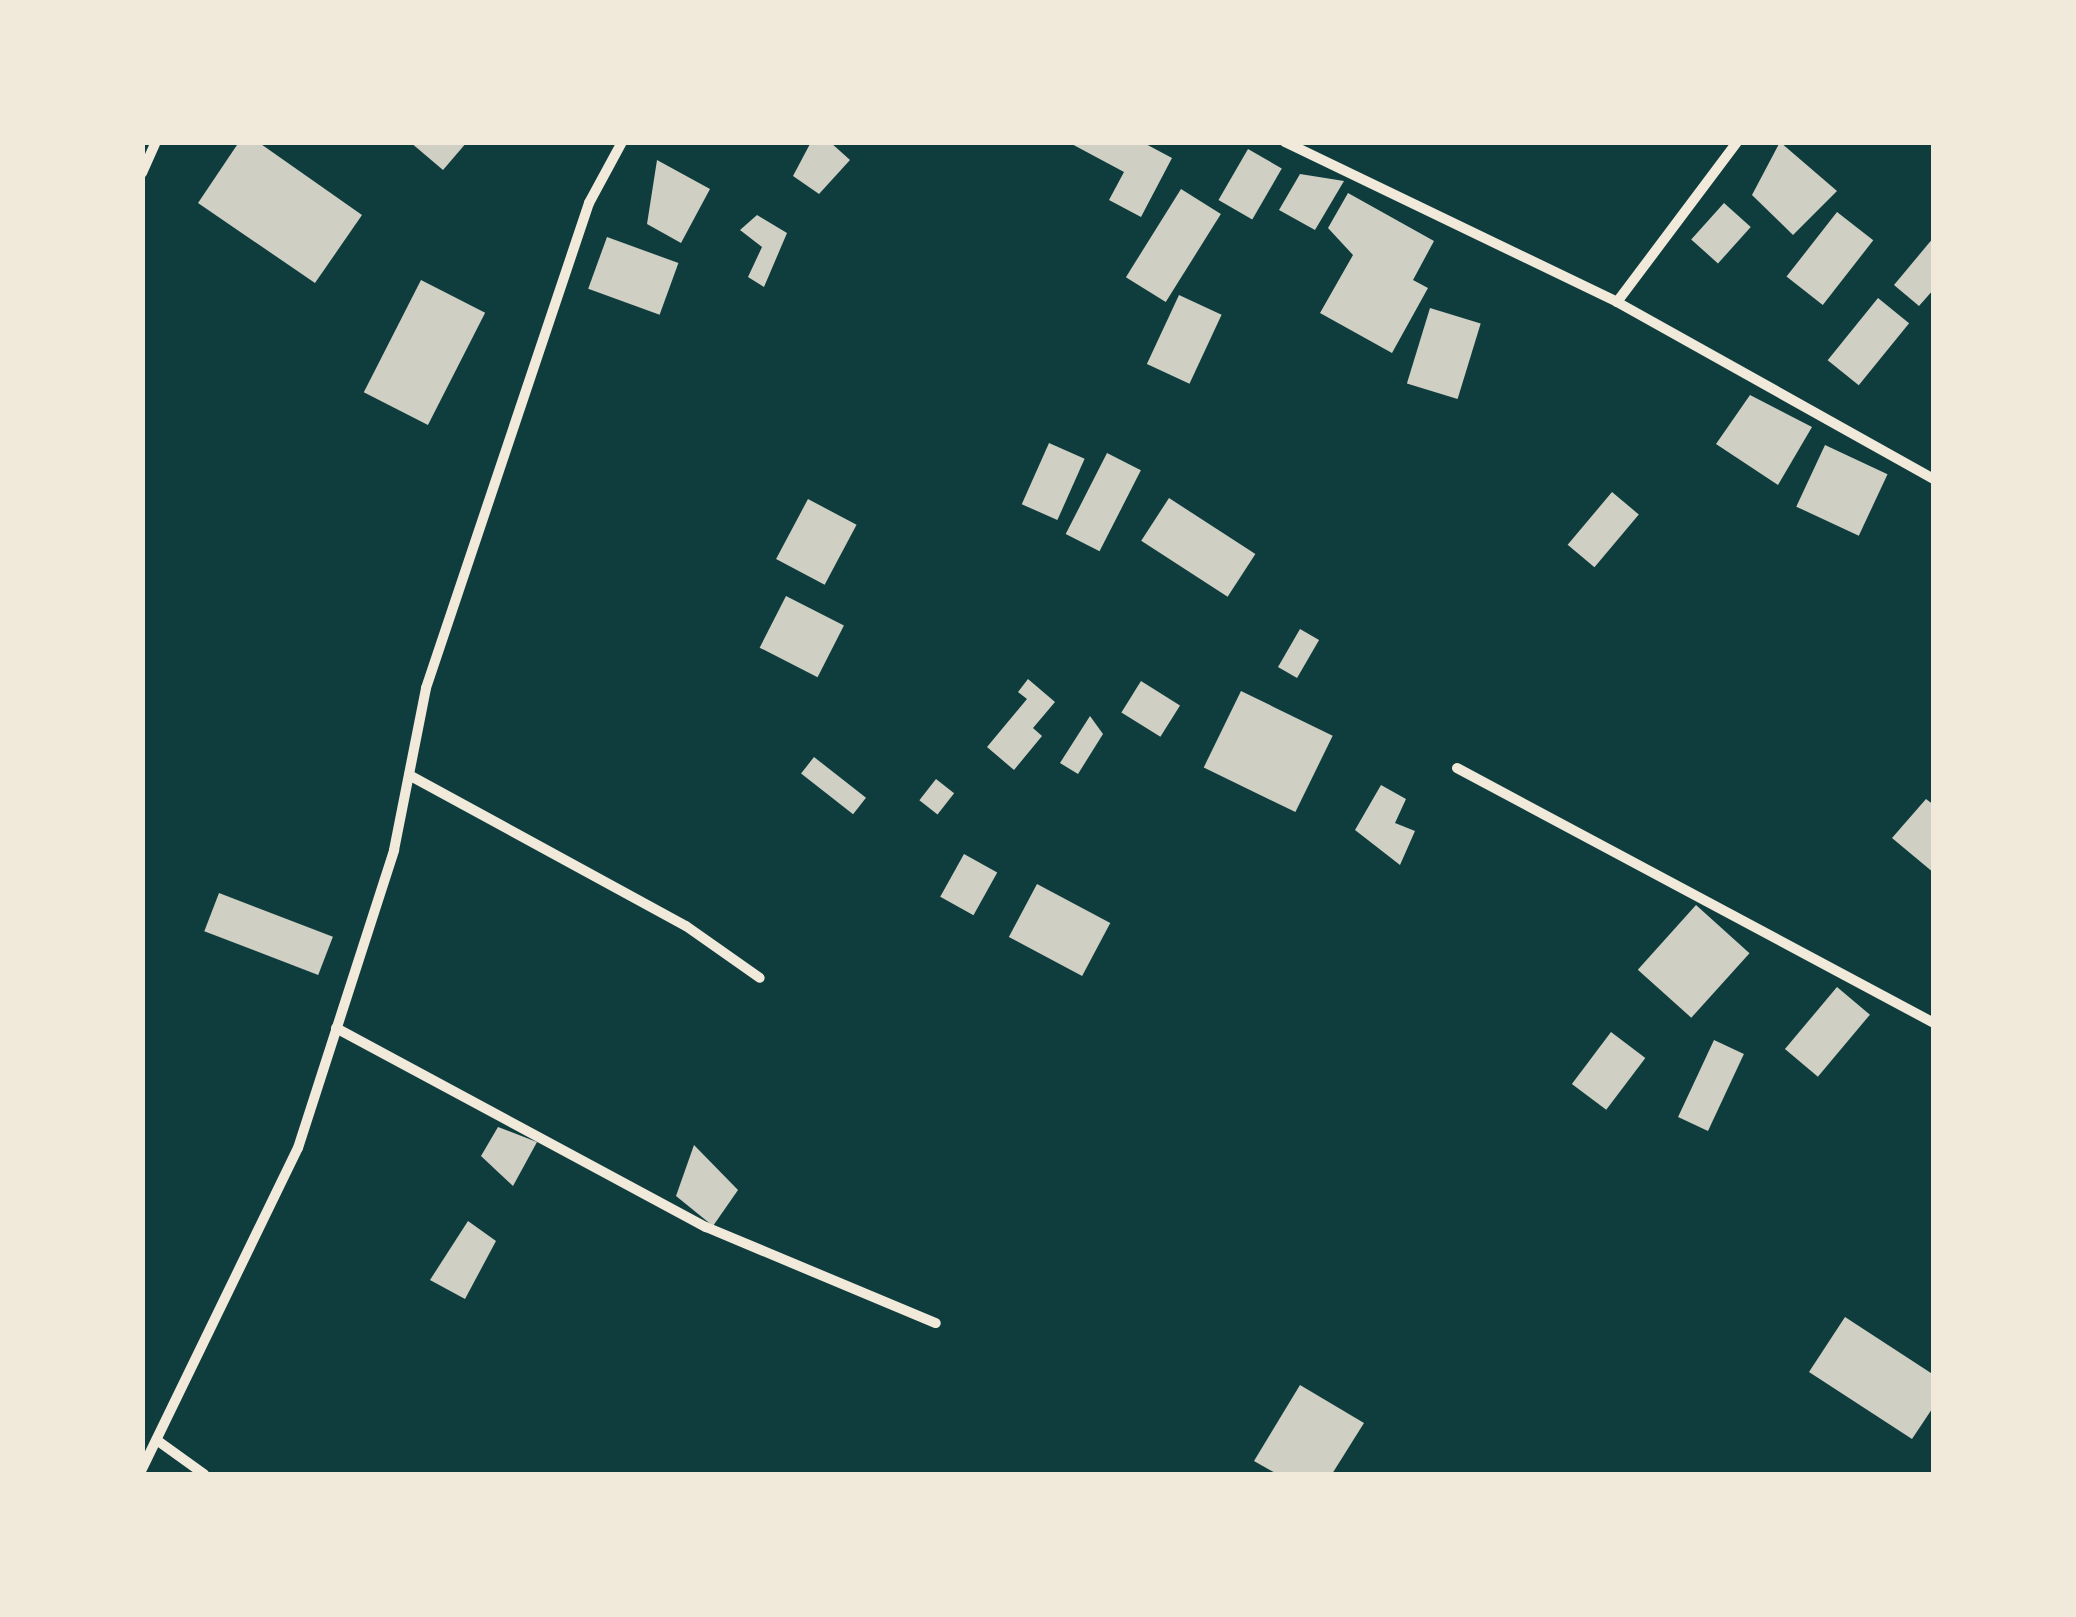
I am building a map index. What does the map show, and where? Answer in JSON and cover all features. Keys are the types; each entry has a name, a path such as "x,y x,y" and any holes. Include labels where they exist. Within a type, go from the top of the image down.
{"street":[{"path":"142,173 156,142"},
{"path":"142,1469 298,1148 394,850 426,688 577,238 622,142"},
{"path":"1284,142 1617,302 1934,479"},
{"path":"1617,302 1736,142"},
{"path":"1457,768 1934,1023"},
{"path":"409,775 686,926 760,978"},
{"path":"336,1028 706,1227 936,1322"},
{"path":"158,1442 204,1474"}],"building":[{"path":"239,142 258,142 362,215 315,283 198,203"},
{"path":"410,142 467,142 443,170"},
{"path":"811,142 830,142 850,160 819,194 793,176"},
{"path":"1068,142 1142,142 1172,158 1141,217 1109,200 1124,172"},
{"path":"1780,142 1837,191 1793,235 1752,195"},
{"path":"1248,149 1282,168 1252,220 1218,200"},
{"path":"657,160 710,189 681,243 647,224"},
{"path":"1300,174 1344,181 1315,230 1279,210"},
{"path":"1181,189 1221,214 1166,302 1126,277"},
{"path":"1348,193 1434,241 1413,280 1428,288 1392,353 1320,313 1353,255 1328,228"},
{"path":"1724,203 1751,227 1718,264 1691,239"},
{"path":"1837,212 1873,240 1823,305 1787,277"},
{"path":"757,215 787,233 764,287 748,277 762,247 740,230"},
{"path":"607,237 678,263 660,315 588,289"},
{"path":"1934,237 1934,289 1919,306 1894,285"},
{"path":"421,280 485,313 428,425 364,392"},
{"path":"1179,295 1222,315 1189,384 1147,364"},
{"path":"1878,298 1909,323 1859,385 1828,360"},
{"path":"1430,308 1481,323 1458,399 1407,384"},
{"path":"1750,395 1812,427 1778,485 1716,444"},
{"path":"1049,443 1085,459 1057,520 1022,504"},
{"path":"1825,445 1888,474 1859,536 1796,507"},
{"path":"1107,453 1141,470 1100,551 1066,534"},
{"path":"1612,492 1639,514 1594,567 1568,545"},
{"path":"1169,498 1255,554 1228,597 1141,541"},
{"path":"808,499 857,525 825,585 776,559"},
{"path":"786,596 844,626 818,677 760,648"},
{"path":"1300,629 1319,640 1297,678 1278,667"},
{"path":"1028,679 1055,702 1033,728 1042,736 1014,770 987,747 1027,699 1018,692"},
{"path":"1141,681 1180,705 1160,737 1121,712"},
{"path":"1241,691 1333,736 1295,812 1204,767"},
{"path":"1090,716 1103,734 1078,774 1060,763"},
{"path":"814,757 866,798 853,814 801,774"},
{"path":"936,779 954,793 938,814 919,800"},
{"path":"1381,785 1406,799 1395,823 1415,831 1400,865 1355,830"},
{"path":"1926,799 1934,805 1934,873 1892,838"},
{"path":"964,854 997,872 973,915 940,897"},
{"path":"1037,884 1110,923 1082,976 1009,937"},
{"path":"219,893 333,937 318,975 204,931"},
{"path":"1696,905 1750,953 1691,1018 1638,970"},
{"path":"1837,987 1870,1015 1818,1077 1785,1049"},
{"path":"1611,1032 1645,1058 1606,1110 1572,1084"},
{"path":"1714,1040 1744,1054 1708,1131 1678,1117"},
{"path":"498,1127 537,1142 513,1186 481,1156"},
{"path":"694,1145 738,1190 713,1226 676,1196"},
{"path":"468,1221 496,1241 465,1299 430,1280"},
{"path":"1845,1317 1934,1375 1934,1406 1912,1439 1809,1372"},
{"path":"1300,1385 1364,1423 1332,1474 1277,1474 1254,1461"}]}
